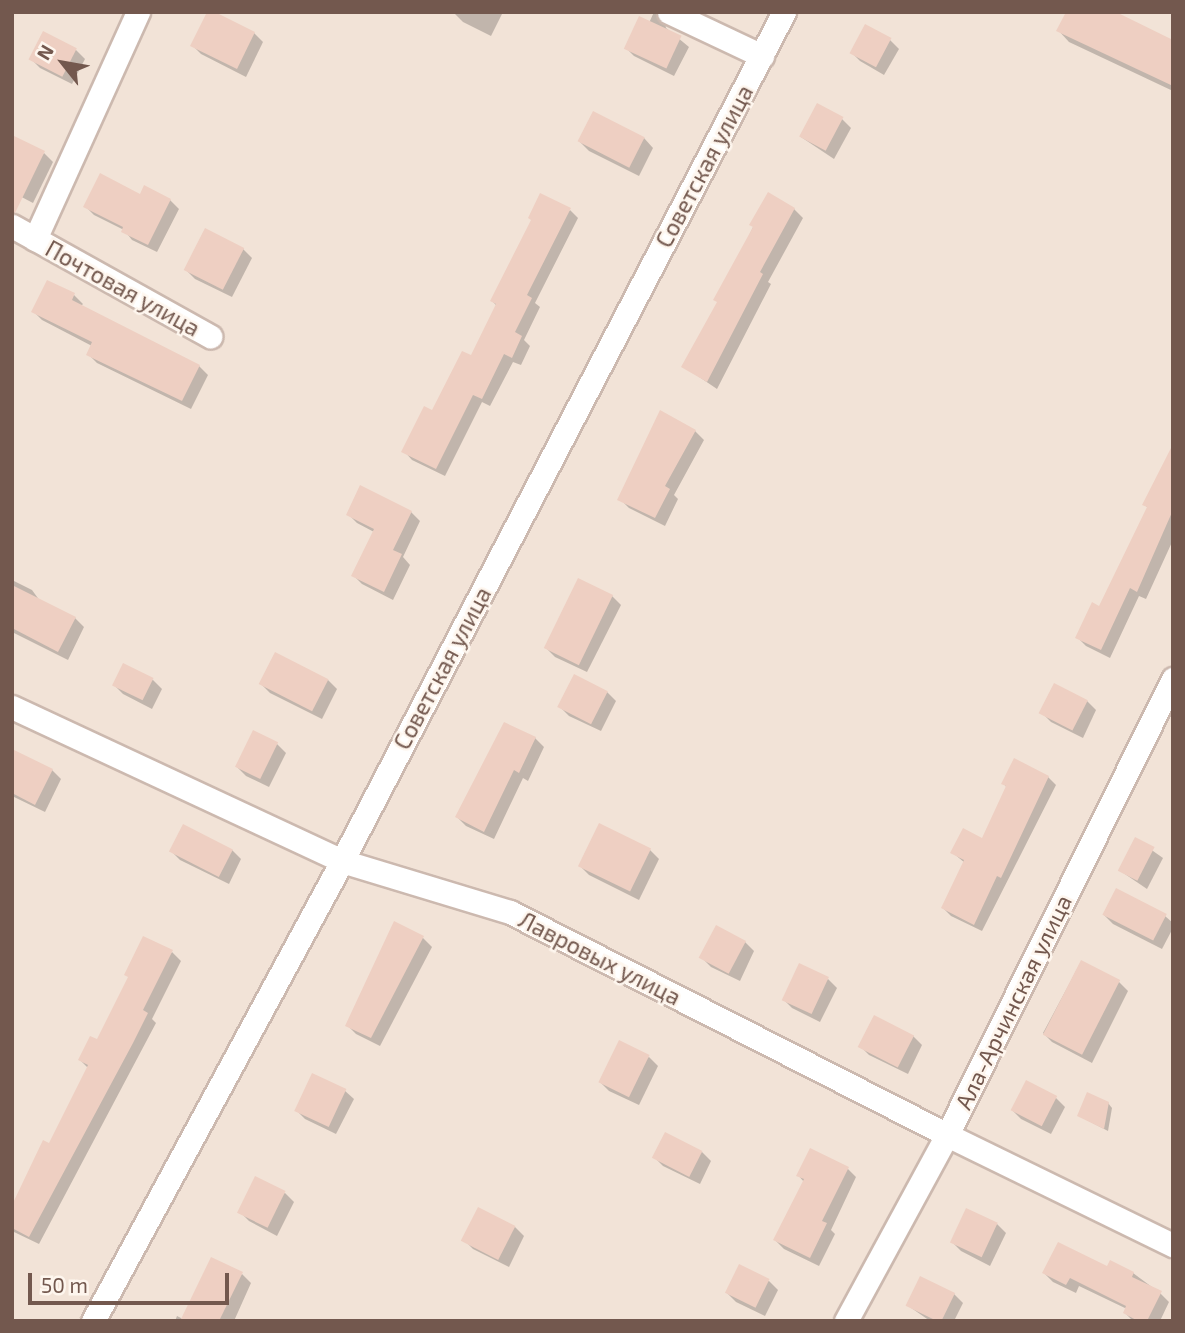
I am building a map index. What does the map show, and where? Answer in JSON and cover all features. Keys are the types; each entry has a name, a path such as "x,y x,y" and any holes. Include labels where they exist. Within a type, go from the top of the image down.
{"street":[{"name":"Почтовая улица","path":"35,239 138,12"},
{"path":"669,12 762,56"},
{"name":"Советская улица","path":"93,1321 342,860 784,12"},
{"name":"Почтовая улица","path":"12,226 210,337"},
{"name":"Ала-Арчинская улица","path":"846,1321 947,1135 1173,679"},
{"name":"Лавровых улица","path":"12,707 342,860 510,912 947,1135 1173,1245"}],"shaded area":[{"path":"12,12 1173,12 1173,1321 12,1321"}],"building":[{"path":"207,12 215,12 255,32 237,69 190,46"},
{"path":"1066,12 1116,12 1173,40 1173,86 1056,31"},
{"path":"639,16 682,36 666,68 624,49"},
{"path":"865,24 891,38 876,67 850,53"},
{"path":"43,31 77,48 62,77 28,60"},
{"path":"817,103 843,117 826,151 799,137"},
{"path":"593,111 645,137 629,168 578,141"},
{"path":"12,135 45,151 15,213 12,212"},
{"path":"100,173 140,194 144,185 171,199 148,245 121,232 123,227 83,207"},
{"path":"768,192 795,208 760,272 763,274 707,382 681,367 717,302 713,300 753,227 749,225"},
{"path":"540,193 571,208 527,295 532,298 515,332 522,336 512,358 504,354 482,399 473,395 436,469 401,452 424,406 432,410 462,351 471,355 496,304 490,301 531,220 528,218"},
{"path":"205,228 244,248 223,290 184,270"},
{"path":"47,280 75,293 72,300 200,365 182,401 86,355 92,342 31,312"},
{"path":"660,410 696,430 665,486 670,489 655,518 617,500"},
{"path":"1173,444 1173,510 1137,592 1130,588 1101,650 1075,638 1092,602 1099,606 1147,507 1142,505"},
{"path":"360,485 412,511 393,550 402,554 384,592 351,576 374,529 346,515"},
{"path":"578,578 613,595 579,665 544,648"},
{"path":"12,585 76,617 58,652 12,628"},
{"path":"275,652 328,679 312,711 259,684"},
{"path":"123,663 154,678 143,700 112,685"},
{"path":"574,674 608,691 591,724 557,707"},
{"path":"1054,683 1088,700 1072,731 1039,713"},
{"path":"504,722 536,737 519,773 514,770 484,832 455,817"},
{"path":"253,730 278,742 260,779 235,767"},
{"path":"12,749 53,769 35,805 12,793"},
{"path":"1014,758 1049,776 1001,878 997,876 974,925 941,908 964,860 950,853 963,828 982,838 1006,786 1001,784"},
{"path":"599,823 651,848 630,892 578,866"},
{"path":"183,824 233,849 219,877 169,852"},
{"path":"1135,837 1155,847 1137,881 1118,871"},
{"path":"1116,888 1167,914 1153,941 1102,915"},
{"path":"394,921 424,936 371,1038 345,1026"},
{"path":"716,925 746,941 729,974 699,958"},
{"path":"143,936 173,950 143,1010 148,1013 133,1043 29,1237 12,1228 12,1205 43,1140 49,1143 88,1065 78,1060 90,1036 97,1039 128,977 124,975"},
{"path":"1081,960 1120,980 1082,1055 1043,1035"},
{"path":"799,963 829,977 812,1014 782,1000"},
{"path":"874,1015 914,1035 898,1068 858,1047"},
{"path":"619,1040 650,1055 629,1097 598,1082"},
{"path":"312,1073 346,1089 329,1127 294,1111"},
{"path":"1026,1080 1057,1096 1042,1126 1011,1110"},
{"path":"1087,1092 1109,1102 1104,1129 1077,1116"},
{"path":"665,1132 702,1151 689,1177 652,1158"},
{"path":"810,1148 849,1167 822,1221 827,1223 810,1258 773,1240 804,1179 796,1176"},
{"path":"255,1176 286,1191 268,1228 237,1213"},
{"path":"478,1207 515,1226 498,1260 461,1241"},
{"path":"966,1208 998,1223 982,1257 950,1242"},
{"path":"1058,1242 1107,1266 1110,1260 1134,1272 1132,1277 1162,1291 1147,1321 1138,1321 1123,1313 1126,1306 1070,1278 1066,1285 1042,1273"},
{"path":"211,1257 243,1272 219,1321 180,1321"},
{"path":"739,1264 770,1279 756,1308 725,1293"},
{"path":"920,1276 955,1293 941,1321 906,1306"}]}
